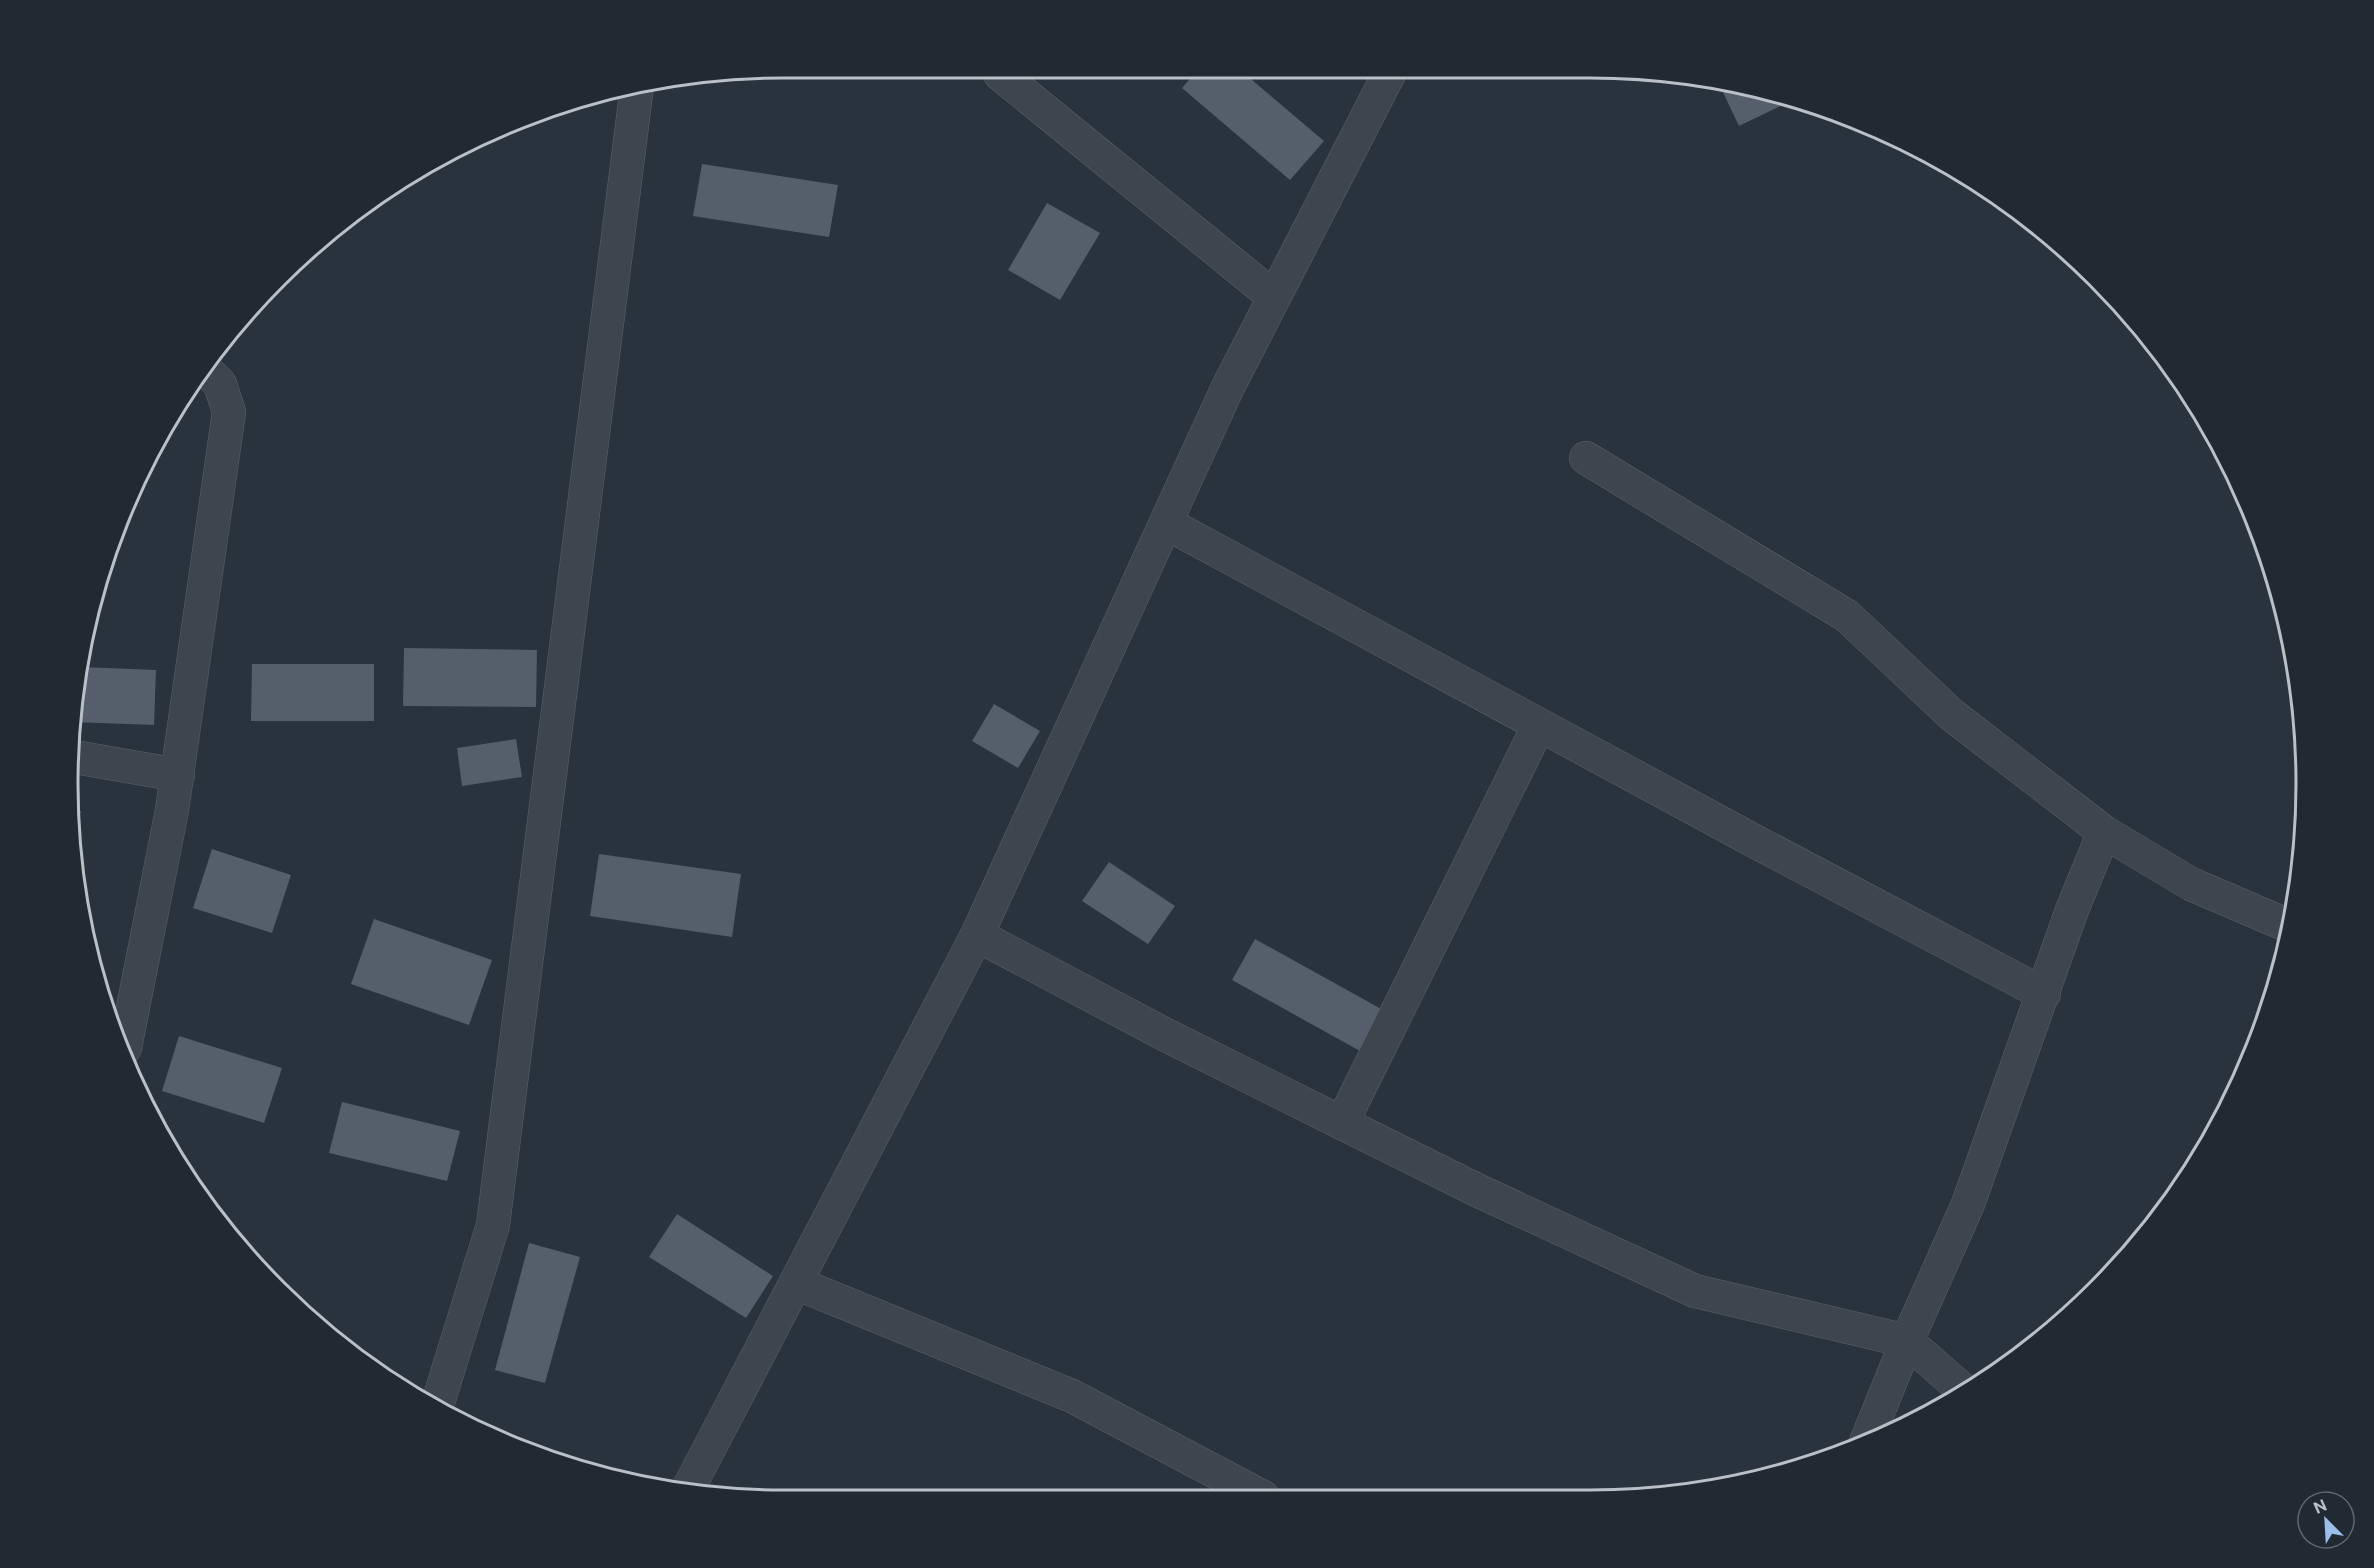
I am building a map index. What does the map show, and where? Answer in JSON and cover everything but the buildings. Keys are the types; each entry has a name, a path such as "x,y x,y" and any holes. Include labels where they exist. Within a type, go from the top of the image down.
{"street":[{"path":"1005,78 1274,297"},
{"path":"691,1484 977,935 1227,389 1387,78"},
{"path":"439,1399 493,1225 637,94"},
{"path":"126,1039 178,775 229,412 220,384 210,374"},
{"path":"1586,458 1847,616 1952,715 2104,832 2191,884 2282,923"},
{"path":"1166,523 2044,994"},
{"path":"1342,1123 1539,725"},
{"path":"79,758 178,775"},
{"path":"1870,1431 1907,1341 1968,1204 2072,910 2104,832"},
{"path":"977,935 1166,1035 1481,1192 1695,1291 1907,1341 1958,1386"},
{"path":"796,1283 1072,1396 1250,1490"}]}
